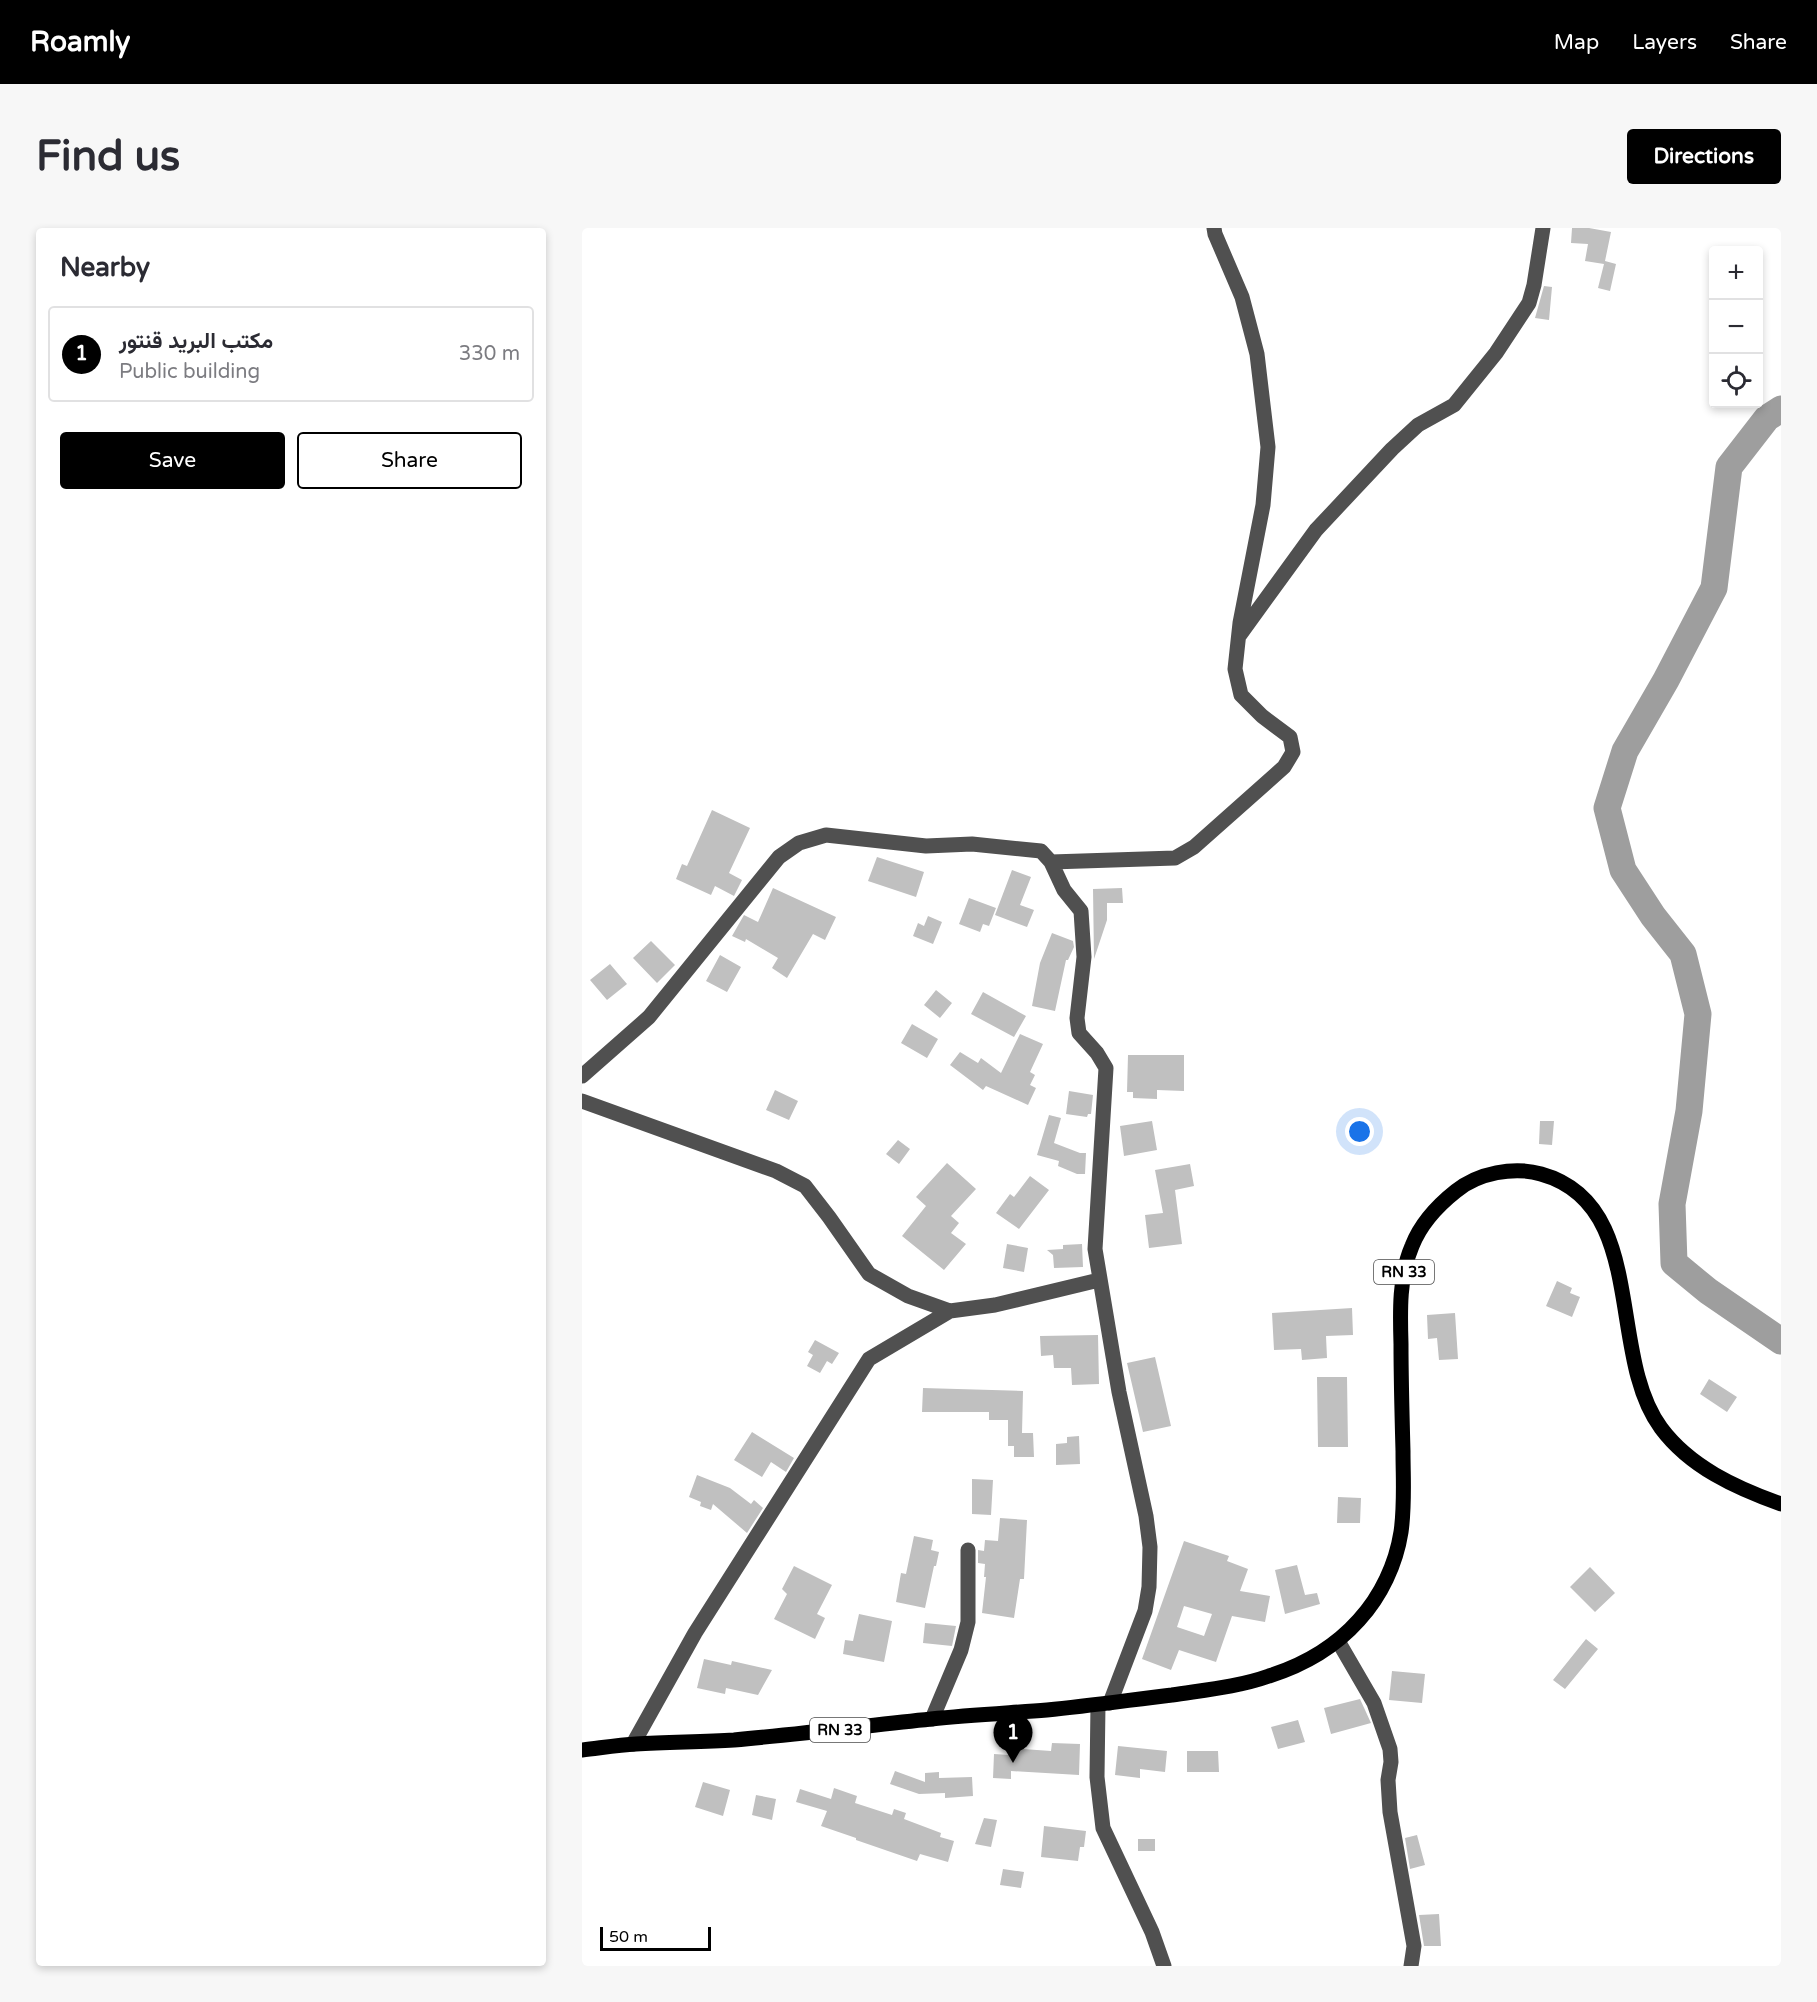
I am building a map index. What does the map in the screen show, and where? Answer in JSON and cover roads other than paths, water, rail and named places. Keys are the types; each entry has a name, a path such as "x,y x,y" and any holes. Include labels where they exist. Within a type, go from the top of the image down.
{"main road":[{"name":"RN 33","path":"582,1750 633,1744 728,1740 1104,1704 1223,1688 1265,1678 1305,1663 1338,1641 1362,1617 1377,1596 1396,1556 1404,1506 1400,1324 1403,1275 1410,1249 1423,1224 1462,1186 1483,1176 1526,1171 1544,1174 1563,1182 1595,1211 1608,1232 1616,1259 1628,1338 1638,1381 1658,1425 1689,1458 1706,1470 1781,1504"}],"street":[{"path":"1051,862 1175,858 1194,847 1284,767 1293,752 1290,737 1262,716 1241,695 1235,669 1238,638 1263,505 1268,447 1257,354 1242,297 1214,228"},
{"path":"1238,638 1316,530 1418,425 1454,405 1496,353 1528,303 1534,285 1544,228"},
{"path":"582,1076 649,1017 779,857 799,843 826,836 926,846 972,844 1041,851 1051,862 1064,890 1081,911 1084,957 1077,1018 1079,1034 1098,1053 1106,1068 1095,1249 1119,1392 1146,1516 1150,1547 1149,1587 1145,1611 1104,1704 1097,1777 1103,1828 1152,1932 1164,1966"},
{"path":"582,1101 776,1171 805,1186 869,1274 908,1296 950,1311"},
{"path":"633,1744 695,1633 868,1359 950,1311 995,1305 1099,1280"},
{"path":"932,1719 961,1650 968,1622 968,1550"},
{"path":"1338,1641 1374,1703 1390,1749 1391,1762 1388,1780 1390,1812 1414,1946 1411,1966"}],"waterway":[{"path":"1781,409 1767,418 1729,467 1714,588 1666,680 1625,751 1607,808 1623,870 1653,916 1683,954 1698,1014 1689,1111 1672,1204 1674,1263 1708,1291 1781,1341"}],"place":[{"name":"مكتب البريد قنتور","path":"1013,1763"}]}
